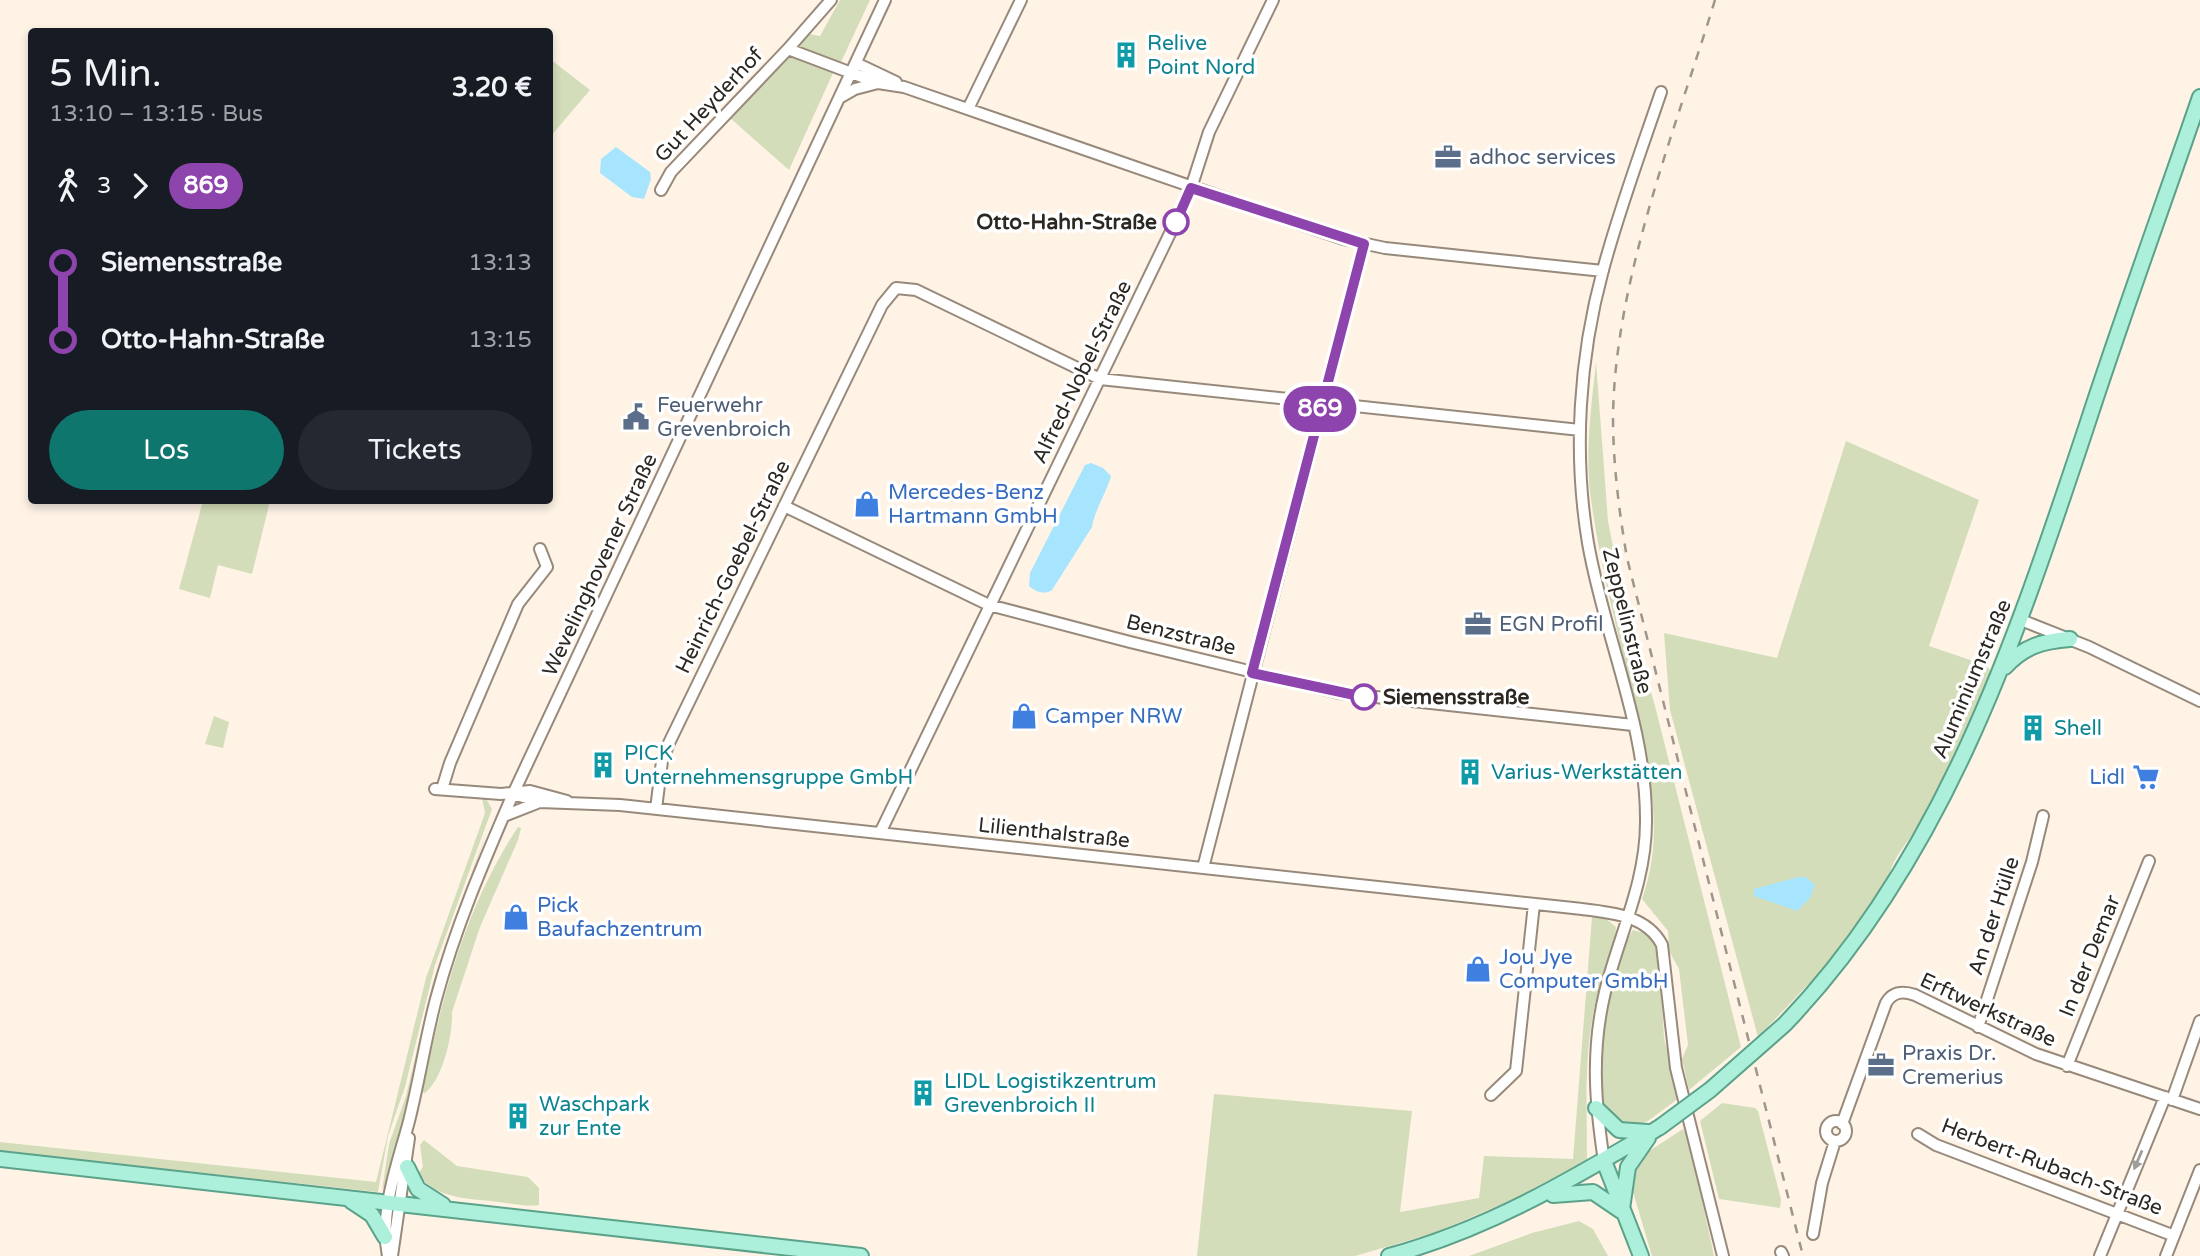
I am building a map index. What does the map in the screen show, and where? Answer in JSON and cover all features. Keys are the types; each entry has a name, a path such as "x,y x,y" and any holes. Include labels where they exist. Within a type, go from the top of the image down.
{"main road":[{"name":"Aluminiumstraße","path":"1540,1198 1656,1129 1717,1084 1785,1024 1836,965 1894,885 1961,764 2021,620 2200,97"},
{"path":"2000,673 2030,646 2043,641 2070,639"},
{"path":"1596,1108 1609,1124 1622,1132 1656,1129"},
{"path":"1622,1212 1630,1164 1656,1129"},
{"path":"0,1159 862,1256"},
{"path":"1605,1161 1622,1212 1641,1256"},
{"path":"407,1167 412,1181 421,1193 458,1211"},
{"path":"1389,1256 1463,1232 1540,1198 1566,1192 1593,1192 1622,1212"},
{"path":"346,1198 372,1215 385,1237"}],"street":[{"name":"Gut Heyderhof","path":"661,190 671,172 831,0"},
{"name":"Wevelinghovener Straße","path":"395,1204 409,1122 443,973 475,883 513,793 885,0"},
{"path":"968,109 1021,0"},
{"name":"Alfred-Nobel-Straße","path":"880,833 1191,188 1205,141 1273,0"},
{"name":"Gut Heyderhof","path":"788,49 853,68"},
{"path":"853,68 878,83 904,87"},
{"path":"853,68 1191,188 1364,244 1603,271"},
{"path":"839,99 855,89 878,83"},
{"name":"Zeppelinstraße","path":"1605,1161 1596,1108 1594,1064 1600,1013 1642,868 1646,831 1644,788 1633,725 1589,544 1582,488 1580,430 1587,363 1603,271 1661,92"},
{"path":"1203,868 1364,244"},
{"name":"Heinrich-Goebel-Straße","path":"656,809 662,761 669,743 882,305 896,288 916,290 1100,379"},
{"path":"1100,379 1580,430"},
{"name":"Benzstraße","path":"784,506 989,605 1252,673 1364,697 1633,725"},
{"name":"Lilienthalstraße","path":"540,549 548,567 518,604 438,789 539,792 570,802"},
{"path":"2021,620 2070,639 2200,701"},
{"name":"Lilienthalstraße","path":"513,793 540,802 656,809 1534,904 1629,918"},
{"name":"Lilienthalstraße","path":"504,816 540,802"},
{"name":"An der Hülle","path":"1978,1027 2032,862 2043,816"},
{"name":"In der Demar","path":"2067,1066 2149,861"},
{"path":"1491,1095 1516,1071 1534,904"},
{"path":"1629,918 1652,929 1662,945 1676,1068 1723,1256"},
{"name":"Erftwerkstraße","path":"1813,1234 1822,1184 1835,1141 1828,1135 1827,1129 1833,1122 1842,1124 1843,1110 1886,1003 1891,996 1902,992 1913,994 1978,1027 2067,1066 2200,1109"},
{"path":"2100,1256 2116,1213 2200,1021"},
{"name":"Wevelinghovener Straße","path":"395,1204 407,1167 409,1122"},
{"name":"Herbert-Rubach-Straße","path":"1918,1134 1936,1145 2172,1235"},
{"path":"2166,1256 2172,1235 2200,1170"},
{"path":"390,1256 385,1237 395,1204"},
{"path":"390,1256 395,1204"}],"green space":[{"path":"840,0 870,0 841,62 837,64 799,50 796,46 804,33 820,36"},
{"path":"789,54 833,73 789,170 730,118"},
{"path":"553,61 590,90 553,133"},
{"path":"1596,362 1608,521 1621,587 1655,706 1741,1047 1689,1090 1682,1059 1688,1045 1679,969 1669,951 1668,931 1642,899 1653,847 1652,796 1600,554 1590,488 1589,434"},
{"path":"1846,441 1979,500 1929,646 1985,665 1991,671 1943,780 1920,823 1894,862 1888,880 1821,971 1758,1037 1670,710 1664,633 1777,658"},
{"path":"202,504 269,504 252,574 218,565 210,598 179,589"},
{"path":"214,716 229,722 223,748 205,744"},
{"path":"482,798 487,800 492,809 435,965 405,1087 388,1136 378,1192 0,1151 0,1142 376,1182 426,978 485,813"},
{"path":"488,827 428,1009 390,1176 382,1190 389,1144 406,1096 433,982"},
{"path":"518,827 521,828 518,840 480,927 452,1012 449,1044 442,1067 431,1086 425,1093 422,1092 438,1022 458,954 483,889"},
{"path":"1592,917 1605,918 1616,927 1613,949 1595,1004 1590,1033 1587,1160 1514,1199 1434,1233 1355,1256 1197,1256 1214,1094 1412,1111 1400,1212 1479,1198 1484,1156 1573,1159"},
{"path":"1633,930 1648,934 1659,950 1664,1038 1679,1098 1648,1121 1637,1125 1619,1125 1608,1113 1602,1097 1602,1049 1617,967"},
{"path":"1722,1103 1755,1108 1758,1111 1781,1199 1780,1208 1719,1199 1700,1121"},
{"path":"1683,1129 1689,1139 1714,1256 1652,1256 1633,1192 1633,1172 1640,1157"},
{"path":"424,1140 457,1166 528,1177 539,1188 539,1205 526,1206 470,1199 436,1190 418,1174 423,1167 420,1145"},
{"path":"1579,1221 1593,1229 1608,1256 1469,1256 1532,1233"}],"water":[{"path":"616,147 650,172 651,179 644,199 632,197 600,173 601,159"},
{"path":"1091,463 1103,468 1111,476 1092,527 1052,590 1043,593 1037,591 1029,586 1030,573 1085,465"},
{"path":"1806,877 1815,885 1810,898 1797,911 1754,896 1754,889"}],"railway":[{"path":"1715,0 1650,206 1624,312 1616,364 1614,452 1627,558 1803,1256"}],"bus line":[{"name":"869","path":"1176,222 1191,188 1323,233 1364,244 1252,673 1364,697"}],"place":[{"name":"Relive Point Nord","path":"1126,55"},
{"name":"adhoc services","path":"1448,157"},
{"name":"Otto-Hahn-Straße","path":"1176,222"},
{"name":"Feuerwehr Grevenbroich","path":"636,417"},
{"name":"Mercedes-Benz Hartmann GmbH","path":"867,504"},
{"name":"EGN Profil","path":"1478,624"},
{"name":"Siemensstraße","path":"1364,697"},
{"name":"Camper NRW","path":"1024,716"},
{"name":"Shell","path":"2033,728"},
{"name":"PICK Unternehmensgruppe GmbH","path":"603,765"},
{"name":"Varius-Werkstätten","path":"1470,772"},
{"name":"Lidl","path":"2146,777"},
{"name":"Pick Baufachzentrum","path":"516,917"},
{"name":"Jou Jye Computer GmbH","path":"1478,969"},
{"name":"Praxis Dr. Cremerius","path":"1881,1065"},
{"name":"LIDL Logistikzentrum Grevenbroich II","path":"923,1093"},
{"name":"Waschpark zur Ente","path":"518,1116"}]}
